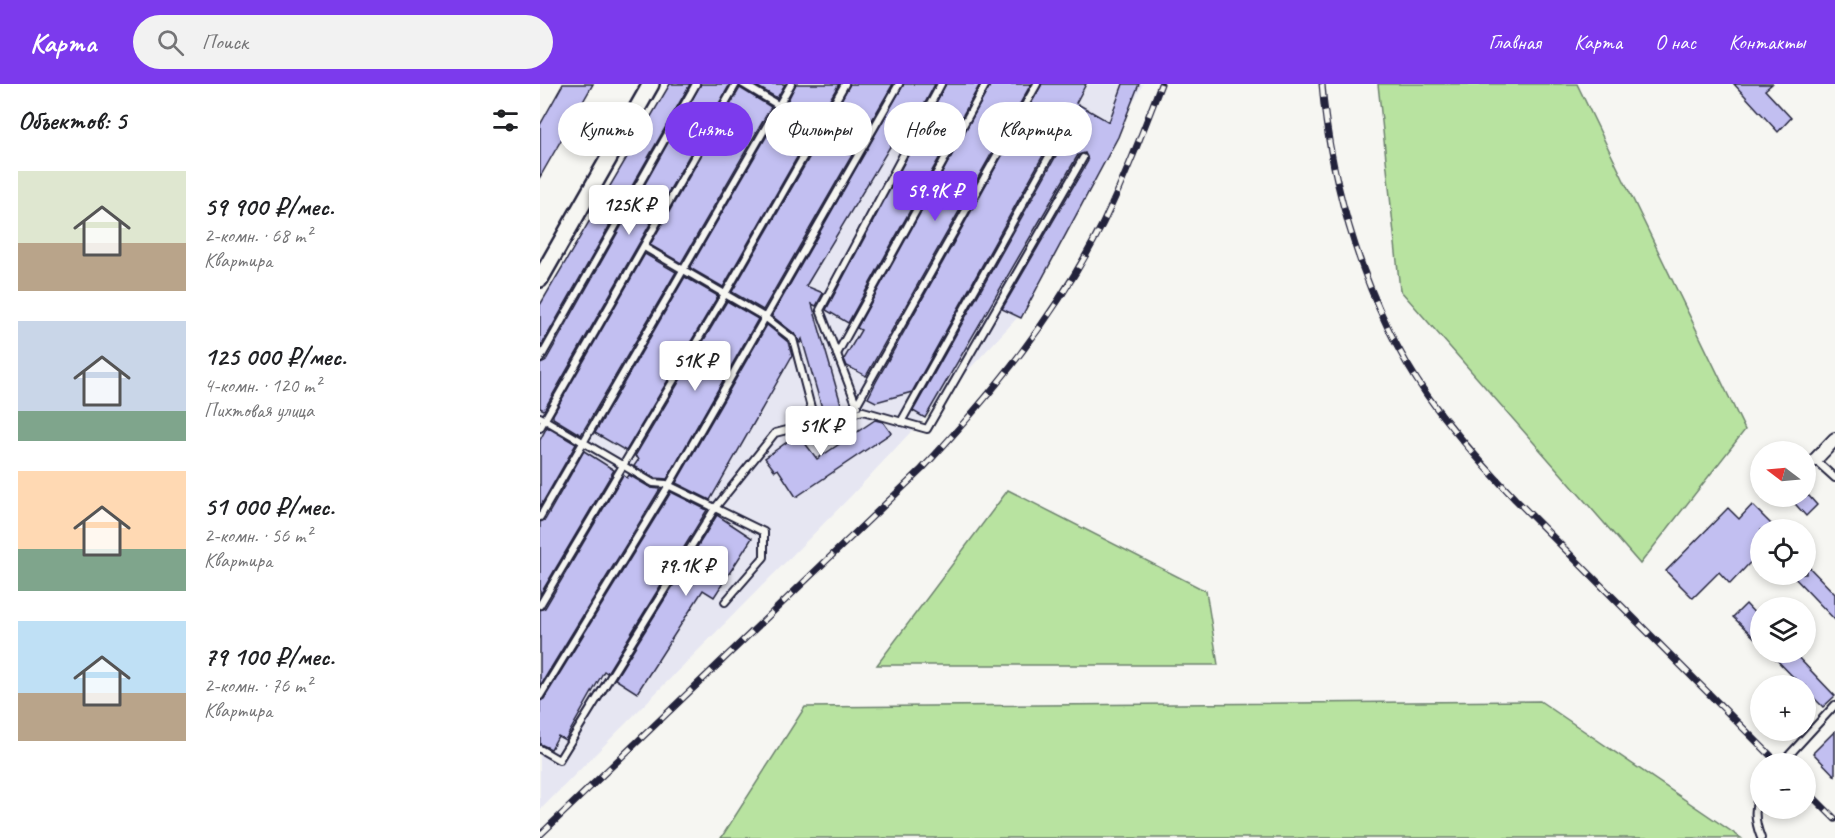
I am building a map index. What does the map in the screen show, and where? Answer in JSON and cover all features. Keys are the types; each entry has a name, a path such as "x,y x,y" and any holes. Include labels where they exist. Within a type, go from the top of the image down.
{"street":[{"path":"540,277 651,84"},
{"path":"1816,459 1835,439"}],"lane":[{"path":"540,359 696,84"},
{"path":"540,428 542,419 644,247 736,84"},
{"path":"743,84 773,102"},
{"path":"780,102 790,84"},
{"path":"834,102 845,84"},
{"path":"872,129 899,84"},
{"path":"860,412 820,310 941,84"},
{"path":"837,354 986,84"},
{"path":"857,404 1037,84"},
{"path":"540,517 765,128"},
{"path":"540,606 725,294 803,156"},
{"path":"540,696 669,485 856,156"},
{"path":"901,422 1049,156"},
{"path":"540,749 559,760 715,508 775,433 860,412 927,429 1083,158"},
{"path":"644,247 766,318 793,339 815,423"},
{"path":"542,419 653,483 669,485 764,532 764,557 725,602"},
{"path":"1816,461 1835,478"},
{"path":"1791,753 1835,705"},
{"path":"1756,819 1761,838"}],"shaded area":[{"path":"670,84 1143,84 1018,317 850,497 540,810 540,306 628,156 653,156 653,113"}],"green space":[{"path":"1378,84 1577,84 1745,430 1640,564 1400,290"},
{"path":"1008,490 1206,591 1218,665 877,665"},
{"path":"1540,701 1741,838 721,838 805,707"}],"building":[{"path":"563,84 593,84 583,102 558,102 558,145 540,177 540,125"},
{"path":"670,84 690,84 680,102 665,102 665,128 653,149 653,113"},
{"path":"701,84 730,84 720,102 691,102"},
{"path":"753,84 785,84 777,98"},
{"path":"796,84 839,84 829,102 787,102"},
{"path":"850,84 893,84 872,120 872,102 840,102"},
{"path":"904,84 935,84 926,102 894,102"},
{"path":"946,84 980,84 966,109 966,102 936,102"},
{"path":"991,84 1031,84 1021,102 981,102"},
{"path":"1042,84 1086,84 1077,102 1032,102"},
{"path":"1123,84 1139,84 1118,137 1021,318 1002,309 1088,161 1086,156 1092,156 1092,112 1109,122"},
{"path":"1734,84 1772,84 1765,90 1791,118 1778,132"},
{"path":"740,88 765,103 765,117 753,138 753,102 732,102"},
{"path":"978,108 978,156 990,156 866,376 847,366 844,359 861,330 857,328 951,156 966,156 966,130"},
{"path":"884,119 884,156 806,286 823,293 816,306 812,304 843,411 824,415 802,339 800,343 796,335 772,316 863,156 872,156 872,140"},
{"path":"765,139 765,156 798,156 723,287 690,268"},
{"path":"665,148 665,156 689,156 544,410 540,408 540,364 545,362"},
{"path":"628,156 649,156 540,348 540,305"},
{"path":"701,156 743,156 681,263 650,245"},
{"path":"810,156 851,156 763,310 732,292"},
{"path":"908,156 940,156 848,323 826,310"},
{"path":"1002,156 1043,156 912,392 876,402 868,398"},
{"path":"1056,156 1077,156 925,418 913,411"},
{"path":"645,254 676,272 581,435 553,418 553,415"},
{"path":"685,277 718,296 626,451 595,433"},
{"path":"727,301 758,319 667,479 655,478 634,466 639,459 635,456"},
{"path":"767,325 788,342 792,356 710,500 676,483"},
{"path":"875,420 883,422 891,433 796,497 778,469 775,471 765,458 798,434 817,459"},
{"path":"547,427 576,444 540,507 540,440"},
{"path":"584,451 614,470 540,595 540,522 545,520"},
{"path":"623,475 627,478 629,475 651,488 660,489 540,686 540,610 545,608"},
{"path":"671,492 707,510 607,673 604,671 565,740 558,736 551,749 540,744 540,701 544,699"},
{"path":"1750,507 1754,507 1766,519 1750,519 1750,563 1730,584 1719,572 1693,598 1666,571 1728,508 1739,519"},
{"path":"1798,507 1815,507 1806,516"},
{"path":"717,515 752,538 714,597 703,590 637,693 615,679"},
{"path":"1816,574 1835,594 1835,620 1816,600 1816,597 1813,597 1802,585 1816,585"},
{"path":"1746,604 1750,608 1750,633 1733,617"},
{"path":"1780,663 1804,663 1815,675 1791,675"},
{"path":"1816,676 1835,696 1823,707 1816,700"},
{"path":"1835,731 1835,776 1816,756 1816,753 1813,753"}],"railway":[{"path":"540,835 922,469 997,383 1044,322 1085,257 1119,189 1161,84"},
{"path":"1322,84 1333,164 1355,246 1387,325 1406,362 1427,395 1469,449 1515,499 1768,753"},
{"path":"1816,800 1835,819"}]}
